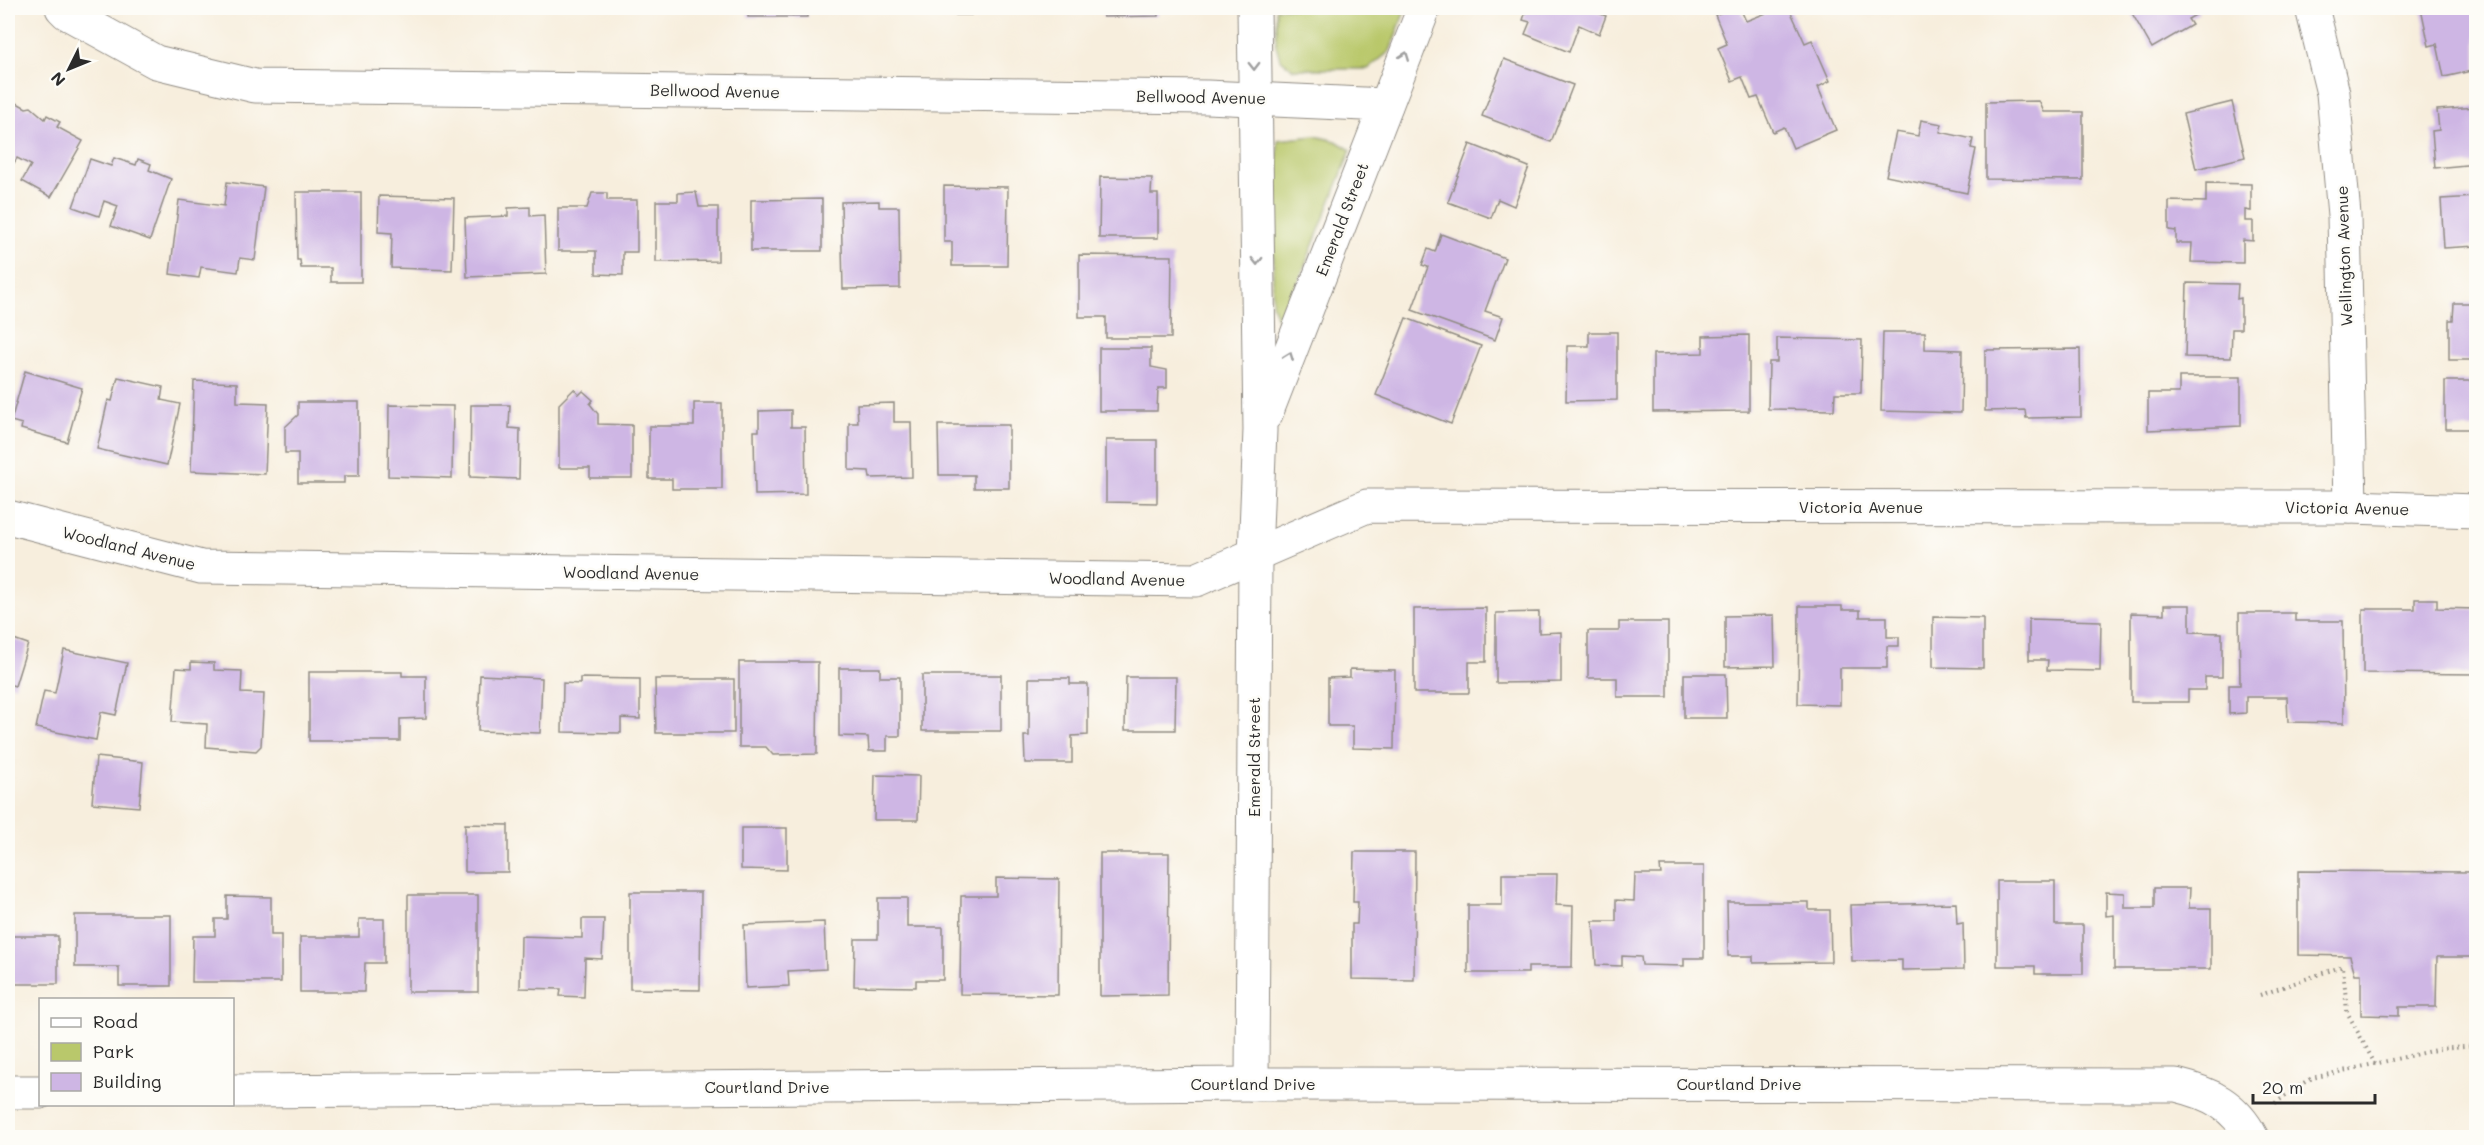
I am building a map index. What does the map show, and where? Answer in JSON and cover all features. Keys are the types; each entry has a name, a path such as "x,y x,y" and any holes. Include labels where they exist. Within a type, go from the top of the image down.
{"street":[{"name":"Bellwood Avenue","path":"62,8 67,13 156,62 255,86 1254,98 1386,105"},
{"name":"Emerald Street","path":"1252,1084 1255,555 1260,430 1254,8"},
{"name":"Emerald Street","path":"1260,430 1424,8"},
{"name":"Wellington Avenue","path":"2312,8 2333,93 2344,215 2350,507"},
{"name":"Victoria Avenue","path":"1255,555 1366,506 2350,507 2476,511"},
{"name":"Woodland Avenue","path":"8,517 201,567 1196,580 1255,555"},
{"name":"Courtland Drive","path":"234,1091 1252,1084 2176,1085 2203,1091 2224,1105 2249,1131"},
{"path":"8,1092 39,1092"}],"path":[{"path":"2260,995 2343,966 2347,1012 2375,1064"},
{"path":"2249,1131 2312,1078 2440,1049 2476,1046"}],"green space":[{"path":"1276,8 1406,8 1390,51 1368,69 1293,69 1280,59 1276,45"},
{"path":"1315,136 1336,141 1351,150 1287,310 1277,319 1272,304 1278,140"}],"building":[{"path":"748,8 807,8 807,17 748,17"},
{"path":"868,8 903,8 903,12 868,10"},
{"path":"956,8 971,8 971,15 956,15"},
{"path":"1103,8 1158,8 1158,16 1103,17"},
{"path":"1527,8 1586,8 1606,16 1599,34 1579,25 1569,52 1525,34 1530,22 1523,20"},
{"path":"1732,8 1740,8 1746,21 1779,8 1789,8 1805,43 1812,40 1830,81 1818,87 1836,130 1793,148 1784,127 1773,132 1758,97 1751,99 1742,77 1732,81 1718,48 1727,44 1715,15"},
{"path":"2129,8 2195,8 2199,13 2188,19 2192,25 2152,48"},
{"path":"2421,8 2476,8 2476,70 2444,77 2437,44 2429,46"},
{"path":"1504,59 1573,85 1551,142 1482,116"},
{"path":"2039,101 2044,112 2083,112 2083,180 1986,179 1986,102"},
{"path":"2232,102 2245,157 2196,169 2183,114"},
{"path":"17,103 26,108 31,107 45,119 47,115 60,122 57,127 83,141 51,197 22,181 31,165 17,158 14,163 8,159 8,120"},
{"path":"2476,107 2476,164 2435,168 2432,131 2439,130 2437,110"},
{"path":"1921,120 1942,124 1940,132 1973,139 1971,148 1976,149 1967,193 1886,176 1896,132 1918,136"},
{"path":"1470,144 1529,167 1514,206 1498,199 1491,218 1448,202"},
{"path":"114,158 136,165 138,159 151,164 149,170 171,179 150,240 111,226 118,206 104,201 99,216 73,207 90,159 111,166"},
{"path":"1100,177 1152,178 1151,194 1158,194 1158,238 1099,238"},
{"path":"227,182 264,187 255,260 240,258 238,272 201,267 199,278 170,274 179,200 224,206"},
{"path":"2206,183 2251,184 2251,211 2245,210 2245,221 2253,221 2253,241 2243,240 2243,263 2191,262 2192,243 2176,243 2176,231 2169,230 2169,201 2206,202"},
{"path":"944,186 1008,187 1007,266 952,266 952,242 944,242"},
{"path":"296,192 361,192 361,282 331,282 331,268 301,268 300,260 297,260"},
{"path":"696,192 699,207 718,207 718,261 656,262 656,201 678,201 678,193"},
{"path":"592,193 607,193 607,200 637,200 637,252 623,252 623,275 596,274 596,251 558,251 558,208 587,208"},
{"path":"379,196 454,198 452,270 391,268 392,233 378,232"},
{"path":"2476,197 2476,246 2444,248 2441,199"},
{"path":"822,199 822,251 751,251 751,200"},
{"path":"879,201 879,207 899,207 900,288 843,289 841,202"},
{"path":"530,207 530,216 544,215 546,274 467,277 465,218 508,216 508,208"},
{"path":"1441,234 1505,258 1485,311 1503,317 1495,340 1412,310 1428,267 1422,265 1428,249 1435,252"},
{"path":"1079,255 1172,256 1171,338 1106,338 1106,317 1079,317"},
{"path":"2187,283 2238,284 2237,299 2241,298 2241,329 2232,329 2231,358 2185,357"},
{"path":"2454,303 2476,303 2476,360 2449,360 2449,320 2453,320"},
{"path":"1406,318 1481,346 1451,424 1376,395"},
{"path":"1589,332 1617,332 1617,400 1566,401 1567,346 1589,346"},
{"path":"1883,332 1925,332 1925,349 1962,350 1961,413 1881,411"},
{"path":"1749,335 1749,411 1653,412 1653,354 1703,353 1703,336"},
{"path":"1777,338 1862,340 1861,393 1835,393 1834,410 1768,409 1769,362 1777,362"},
{"path":"1099,348 1151,348 1151,367 1167,370 1167,388 1158,388 1157,411 1099,411"},
{"path":"2080,349 2081,417 2026,418 2025,410 1985,411 1985,350"},
{"path":"25,371 82,388 67,442 21,429 22,424 11,421"},
{"path":"118,377 163,387 161,400 180,404 167,465 97,449 108,400 112,401"},
{"path":"2179,377 2241,377 2241,426 2148,430 2148,393 2179,393"},
{"path":"194,381 237,383 237,402 268,403 265,474 191,471"},
{"path":"2445,381 2476,381 2476,429 2445,429"},
{"path":"574,389 579,395 583,391 593,400 590,404 598,414 598,424 632,425 632,478 590,478 590,468 559,468 559,404"},
{"path":"298,402 359,402 359,476 344,476 344,483 298,483 298,453 285,453 285,427 298,415"},
{"path":"694,403 722,403 722,489 672,489 672,479 649,479 649,426 694,426"},
{"path":"894,403 894,422 911,422 912,477 870,478 869,471 849,470 849,423 858,423 857,404"},
{"path":"389,405 453,406 452,478 388,476"},
{"path":"471,405 510,405 509,428 520,429 519,479 470,477"},
{"path":"791,410 791,427 805,427 806,494 755,495 754,431 759,431 759,411"},
{"path":"938,425 1009,425 1009,488 974,488 974,475 939,475"},
{"path":"1106,440 1157,440 1157,503 1106,502"},
{"path":"2415,599 2437,599 2437,608 2476,609 2476,674 2363,673 2363,609 2415,609"},
{"path":"2164,605 2190,605 2190,632 2222,633 2222,677 2205,677 2205,690 2188,690 2188,702 2131,702 2131,613 2164,614"},
{"path":"1799,606 1842,606 1842,610 1860,610 1860,617 1887,617 1887,637 1899,637 1899,646 1887,646 1887,668 1840,668 1840,705 1798,704"},
{"path":"1486,608 1486,662 1469,662 1469,693 1414,693 1414,609"},
{"path":"1539,612 1539,633 1561,632 1561,682 1496,683 1496,613"},
{"path":"2239,613 2295,613 2295,621 2343,621 2344,723 2288,722 2287,697 2246,697 2246,713 2229,714 2229,685 2240,685"},
{"path":"1774,615 1775,666 1725,667 1725,616"},
{"path":"1933,617 1983,618 1983,668 1933,667"},
{"path":"2029,619 2101,621 2100,671 2047,670 2048,660 2029,660"},
{"path":"1619,622 1668,622 1668,697 1617,697 1617,678 1588,678 1588,631 1619,631"},
{"path":"8,637 28,644 15,686 8,684"},
{"path":"64,650 127,663 116,715 101,712 96,740 36,728 44,691 55,693"},
{"path":"191,662 214,663 214,670 242,671 241,693 264,694 261,746 256,751 206,747 207,724 172,722 176,668 191,669"},
{"path":"739,662 818,662 817,754 773,755 766,747 739,747"},
{"path":"839,668 880,668 880,677 900,677 900,736 887,736 887,751 869,751 868,737 839,736"},
{"path":"1350,669 1395,670 1394,749 1353,748 1353,726 1328,726 1328,678 1350,677"},
{"path":"309,672 402,672 402,676 426,676 426,718 400,719 400,741 309,741"},
{"path":"1684,674 1726,674 1727,718 1684,718"},
{"path":"480,675 542,678 540,733 478,731"},
{"path":"922,675 1001,675 1001,731 922,731"},
{"path":"1126,677 1176,677 1175,730 1125,730"},
{"path":"580,678 640,679 640,719 621,718 621,733 562,732 563,683 580,684"},
{"path":"1029,678 1070,678 1070,684 1088,684 1088,735 1072,736 1072,763 1025,763 1024,736 1029,736"},
{"path":"655,679 734,679 734,733 656,733"},
{"path":"96,757 143,762 139,807 92,803"},
{"path":"875,775 919,776 918,820 874,820"},
{"path":"465,824 508,825 508,872 465,872"},
{"path":"741,828 787,828 787,870 741,869"},
{"path":"1354,852 1415,852 1414,980 1352,979 1352,924 1357,924 1358,902 1353,902"},
{"path":"1100,853 1169,853 1168,995 1100,996"},
{"path":"1660,866 1704,866 1704,958 1684,958 1684,966 1642,965 1641,957 1622,956 1622,966 1596,965 1593,921 1616,921 1616,900 1634,901 1635,874 1661,874"},
{"path":"2298,871 2476,872 2476,957 2437,957 2436,1007 2399,1007 2399,1016 2361,1015 2361,974 2355,974 2350,956 2298,955"},
{"path":"1502,874 1557,874 1556,905 1573,906 1572,967 1528,967 1528,973 1468,973 1468,905 1502,905"},
{"path":"996,878 1059,879 1058,995 960,994 961,896 996,896"},
{"path":"1997,881 2055,881 2055,925 2083,925 2083,974 2035,974 2035,966 1997,966"},
{"path":"2154,888 2190,888 2189,908 2211,908 2211,969 2114,969 2114,915 2106,916 2106,892 2125,893 2125,908 2154,908"},
{"path":"630,892 701,892 700,990 630,989"},
{"path":"408,895 478,895 478,992 408,992"},
{"path":"227,896 271,897 271,935 281,935 281,982 192,982 193,936 215,936 215,919 227,919"},
{"path":"878,898 907,898 907,927 943,927 943,980 916,980 916,987 854,986 855,939 878,939"},
{"path":"1727,902 1809,902 1809,910 1830,910 1831,962 1753,963 1753,956 1728,956"},
{"path":"1956,903 1957,924 1963,923 1964,969 1902,970 1902,960 1852,961 1850,905"},
{"path":"75,915 171,915 171,986 119,986 119,967 75,967"},
{"path":"359,919 384,919 384,963 365,963 364,992 300,992 300,937 359,937"},
{"path":"582,919 604,919 602,959 585,958 584,997 560,996 561,989 520,988 521,936 582,938"},
{"path":"824,922 826,969 788,971 789,986 746,988 744,925"},
{"path":"8,936 58,936 58,984 8,984"}]}
